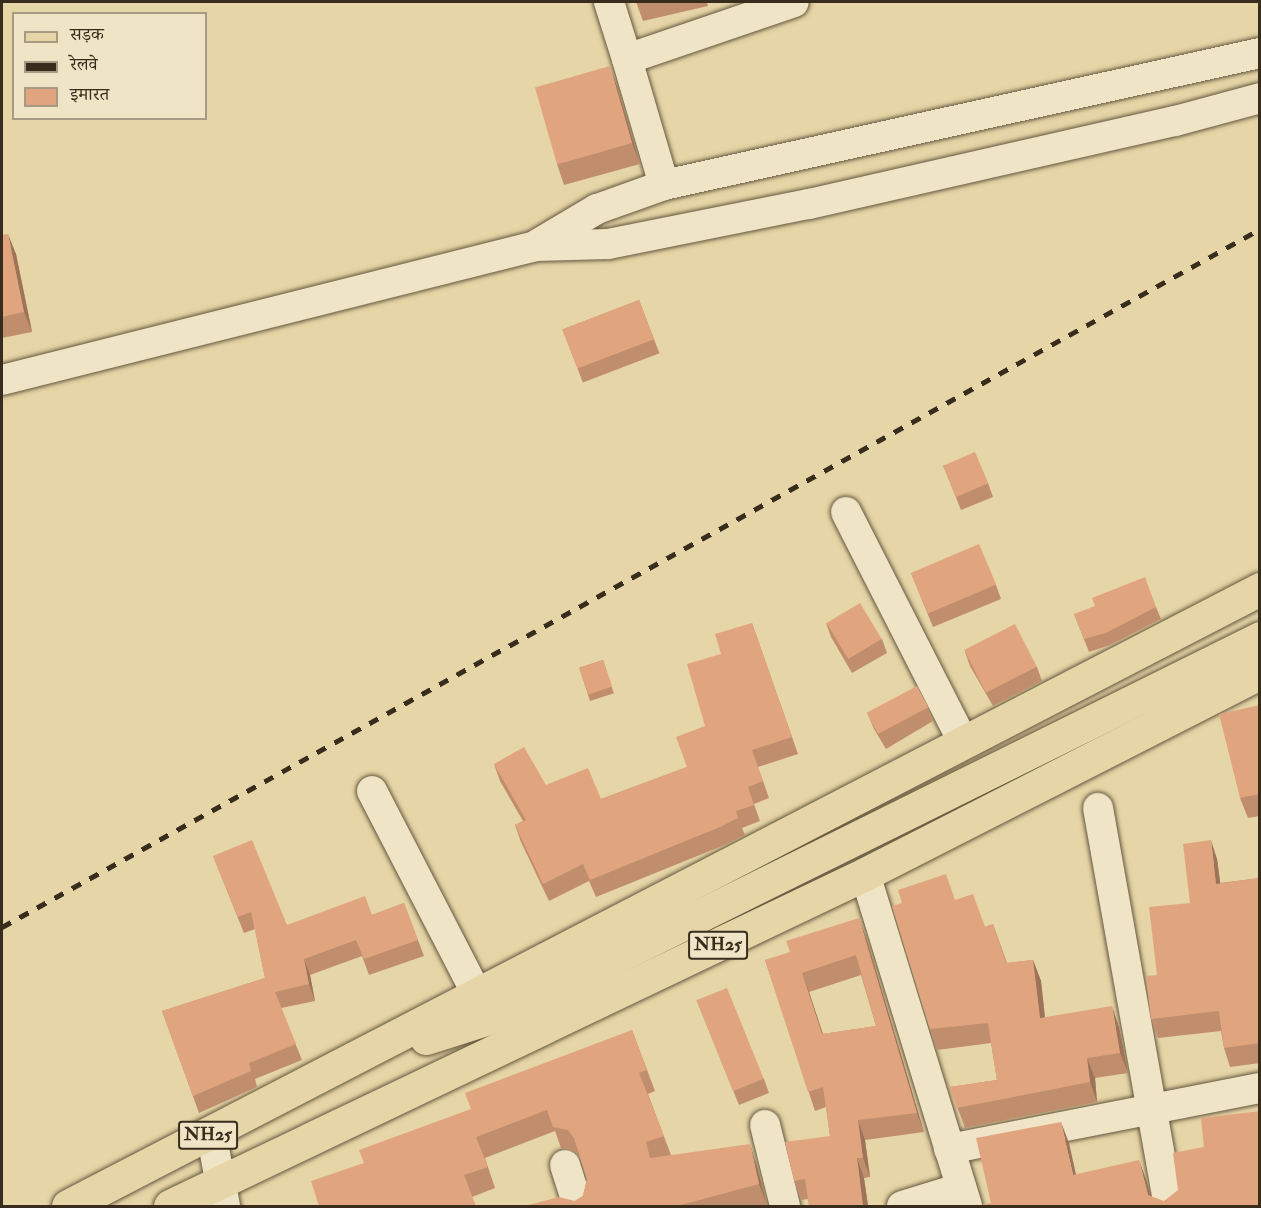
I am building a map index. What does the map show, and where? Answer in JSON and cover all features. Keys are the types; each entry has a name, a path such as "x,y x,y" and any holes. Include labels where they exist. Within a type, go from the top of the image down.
{"main road":[{"path":"413,1093 489,1004 962,740 1260,589"},
{"path":"489,1004 1260,638"},
{"name":"NH25","path":"170,1206 223,1194 413,1093 866,874 1260,673"},
{"name":"NH25","path":"68,1206 349,1063 489,1004"}],"street":[{"path":"609,2 664,185"},
{"path":"627,59 794,2"},
{"path":"536,246 597,208 664,185 1260,53"},
{"path":"2,380 536,246 608,244 809,204 1175,122 1260,98"},
{"path":"846,512 962,740"},
{"path":"372,791 489,1004"},
{"path":"1098,808 1154,1110 1168,1206"},
{"path":"866,874 964,1197 902,1206"},
{"path":"949,1149 1260,1088"},
{"path":"765,1125 785,1206"},
{"path":"211,1133 223,1194"},
{"path":"565,1165 578,1206"}],"building":[{"path":"610,66 632,143 557,164 535,87"},
{"path":"8,234 24,312 2,317 2,235"},
{"path":"639,300 654,339 577,369 562,329"},
{"path":"975,452 988,483 956,497 943,466"},
{"path":"979,544 996,585 928,613 911,573"},
{"path":"1145,577 1156,607 1106,633 1084,639 1074,614 1095,606 1092,598"},
{"path":"860,603 882,639 848,659 827,623"},
{"path":"752,623 792,737 752,750 763,781 748,787 754,805 736,811 738,818 720,827 590,880 583,864 543,884 515,825 526,820 494,764 524,747 546,785 588,768 601,799 687,767 676,737 705,726 687,664 721,654 715,634"},
{"path":"1015,624 1037,667 986,693 964,650"},
{"path":"603,660 612,686 588,695 579,668"},
{"path":"917,686 928,707 878,734 867,713"},
{"path":"1260,705 1260,794 1240,798 1219,714"},
{"path":"252,840 287,925 365,896 372,915 404,903 418,940 364,959 356,940 304,959 309,984 275,992 296,1044 249,1063 251,1071 193,1096 162,1011 265,978 251,912 238,917 213,856"},
{"path":"1211,840 1216,884 1260,878 1260,1043 1224,1048 1219,1011 1151,1019 1146,976 1157,975 1149,907 1190,903 1183,844"},
{"path":"946,874 955,900 973,894 985,927 993,924 1006,963 1033,960 1040,1018 1112,1006 1120,1053 1087,1058 1090,1082 957,1108 950,1087 997,1080 988,1023 930,1029 892,906 902,903 898,890"},
{"path":"859,918 917,1113 858,1120 863,1158 857,1158 863,1206 809,1206 805,1179 794,1181 785,1142 830,1136 823,1087 808,1092 765,960 790,952 786,941","holes":["856,955 876,1026 822,1034 802,973"]},
{"path":"727,988 764,1079 733,1091 696,1000"},
{"path":"632,1030 647,1070 639,1073 664,1136 646,1142 650,1158 750,1144 759,1184 682,1206 525,1206 559,1197 575,1201 583,1196 587,1179 574,1138 568,1130 553,1127 547,1110 476,1137 488,1167 464,1175 476,1206 319,1206 311,1181 364,1163 359,1150 471,1109 465,1093"},
{"path":"1260,1111 1260,1206 975,1206 991,1203 976,1138 1061,1122 1073,1175 1139,1160 1148,1195 1164,1201 1178,1190 1173,1153 1204,1147 1201,1118"}],"railway":[{"path":"2,927 1260,229"}]}
